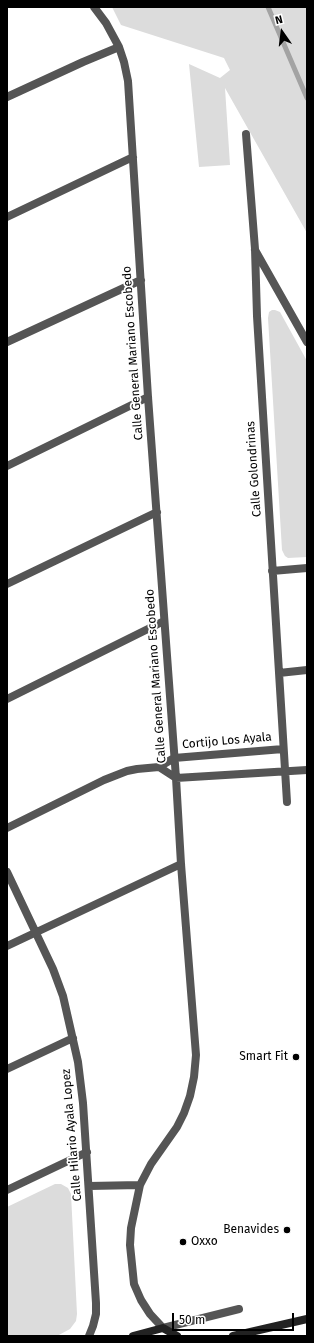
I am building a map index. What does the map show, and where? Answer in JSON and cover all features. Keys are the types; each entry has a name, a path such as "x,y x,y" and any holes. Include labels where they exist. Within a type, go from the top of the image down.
{"main road":[{"path":"233,1336 307,1319"},
{"path":"133,1336 163,1328 177,1336"}],"street":[{"name":"Calle General Mariano Escobedo","path":"94,7 106,22 119,47 128,81 148,398 196,1055 194,1077 190,1096 184,1113 177,1127 151,1164 140,1185 134,1210 131,1234 130,1245 134,1284 141,1300 150,1314 163,1328"},
{"path":"7,97 119,47"},
{"name":"Calle Golondrinas","path":"246,134 255,249 257,316 287,802"},
{"path":"7,217 133,157"},
{"path":"255,249 307,342"},
{"path":"7,342 140,280"},
{"path":"7,466 148,398"},
{"path":"7,584 157,512"},
{"path":"272,571 307,568"},
{"path":"7,699 164,620"},
{"path":"279,673 307,670"},
{"name":"Cortijo Los Ayala","path":"174,758 283,749"},
{"path":"7,828 104,780 127,771 159,767 174,758"},
{"path":"159,767 176,778 307,770"},
{"path":"7,946 181,864"},
{"name":"Calle Hilario Ayala Lopez","path":"7,872 53,970 63,996 73,1038 83,1103 96,1303 96,1314 89,1336"},
{"path":"7,1069 73,1038"},
{"path":"7,1190 87,1152"},
{"path":"89,1186 140,1185"},
{"path":"163,1328 239,1309"}],"shaded area":[{"path":"112,7 307,7 307,233 225,88 230,165 199,167 189,64 220,78 230,70 224,58 121,25"},
{"path":"272,310 280,312 307,361 307,557 288,558 282,550 268,318 269,312"},
{"path":"55,1184 61,1184 68,1188 71,1194 77,1314 76,1321 70,1329 57,1336 7,1336 7,1207"}],"waterway":[{"path":"268,7 307,98"}],"place":[{"name":"Smart Fit","path":"296,1057"},
{"name":"Benavides","path":"287,1230"},
{"name":"Oxxo","path":"183,1242"}]}
